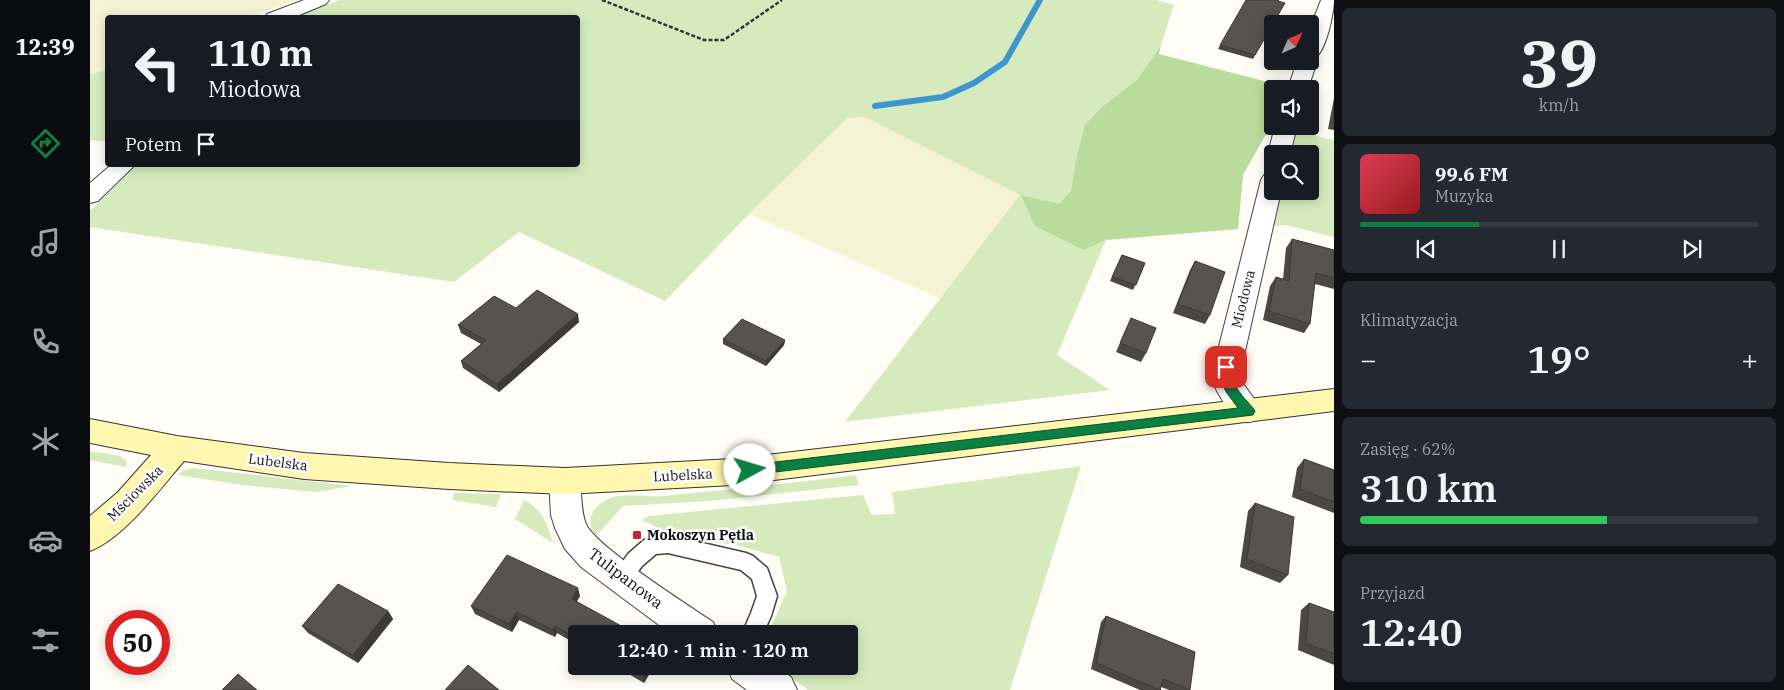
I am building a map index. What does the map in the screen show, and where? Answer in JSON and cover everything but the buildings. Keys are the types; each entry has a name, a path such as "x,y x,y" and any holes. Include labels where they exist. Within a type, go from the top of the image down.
{"main road":[{"name":"Lubelska","path":"90,431 177,448 304,466 449,476 565,481 733,472 1334,400"},
{"name":"Mściowska","path":"90,536 130,502 177,448"}],"street":[{"path":"282,15 320,0"},
{"path":"1319,29 1330,0"},
{"path":"90,196 122,167"},
{"name":"Miodowa","path":"1248,411 1229,388 1225,378 1267,200"},
{"name":"Tulipanowa","path":"565,481 567,515 577,539 593,556 688,625"},
{"path":"757,675 778,690"}],"lane":[{"path":"622,577 635,560 651,546 668,544 746,562 760,574 767,596 756,625"}],"path":[{"path":"602,0 704,40 724,40 782,0"}],"shaded area":[{"path":"90,0 298,0 254,15 105,15 105,70 90,75"},
{"path":"847,117 864,117 1021,195 941,299 749,214"}],"green space":[{"path":"340,0 1157,0 1174,5 1161,45 1137,80 1103,106 1075,164 1071,191 1059,205 1021,195 1084,250 1106,240 1057,355 1110,390 845,422 1020,195 864,117 847,118 749,214 665,301 519,232 454,282 90,227 90,211 135,167 580,167 580,15 299,15"},
{"path":"1161,45 1159,54 1264,81 1264,135 1266,135 1243,175 1238,229 1106,240 1084,250 1035,226 1021,195 1059,204 1071,191 1075,164 1085,125 1103,106 1137,80"},
{"path":"105,70 105,142 90,140 90,75"},
{"path":"1289,135 1315,135 1334,140 1334,237 1286,225 1271,226 1276,200 1319,200 1319,145 1288,145"},
{"path":"90,451 121,456 127,462 126,467 90,460"},
{"path":"1081,466 1010,690 808,690 787,675 858,675 858,625 772,625 787,591 779,557 736,545 676,537 642,520 649,516 863,495 872,515 895,514 892,492"},
{"path":"194,468 352,486 316,492 242,485 178,475 184,470"},
{"path":"856,475 859,485 709,501 623,506 596,536 592,530 592,514 599,505 610,498 629,495 663,496"},
{"path":"454,493 501,494 496,507 452,500"},
{"path":"524,500 540,513 546,523 553,543 515,519"}],"waterway":[{"path":"875,106 943,97 974,83 1005,62 1040,0"}],"place":[{"name":"Mokoszyn Pętla","path":"637,535"}],"route":[{"path":"750,470 1248,411 1229,388 1225,378 1226,367"}]}
